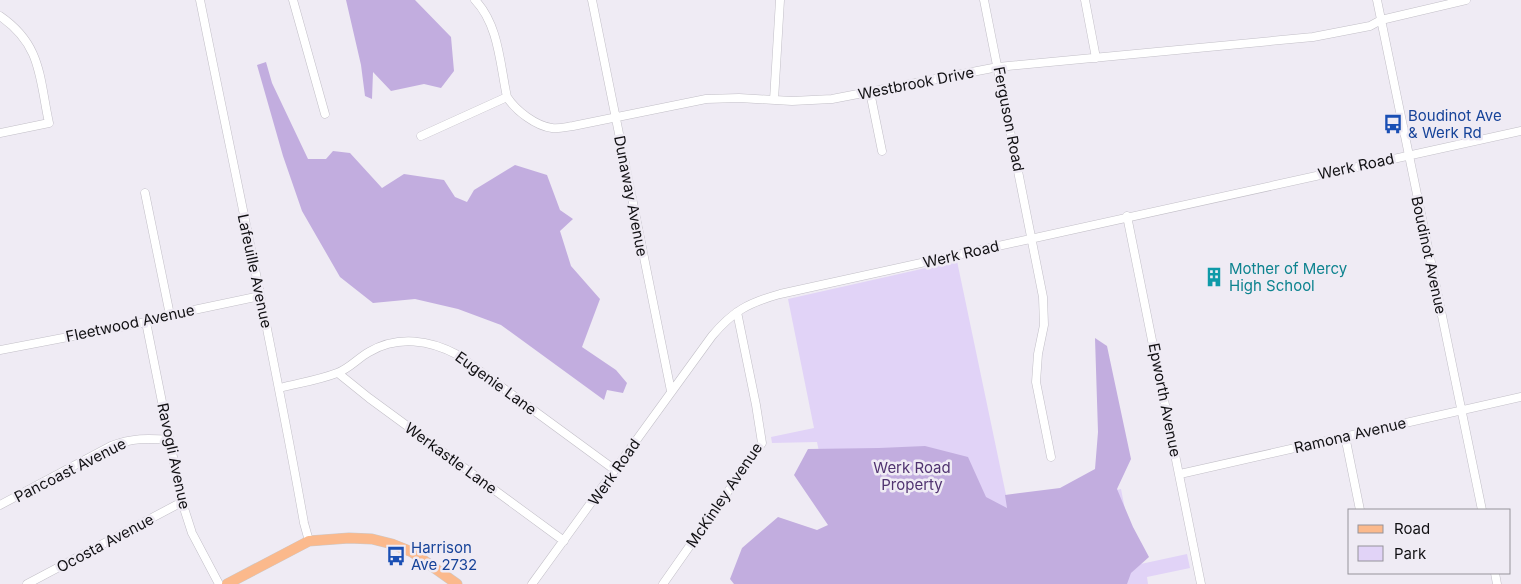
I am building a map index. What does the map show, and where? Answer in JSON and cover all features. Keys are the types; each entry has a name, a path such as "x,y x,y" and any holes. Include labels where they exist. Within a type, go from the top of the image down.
{"main road":[{"path":"227,584 309,542 348,538 372,539 412,552 457,584"}],"street":[{"name":"Lafeuille Avenue","path":"200,0 280,388 309,542"},
{"path":"293,0 325,114"},
{"path":"421,136 506,97 493,28 485,12 475,0"},
{"name":"Dunaway Avenue","path":"592,0 671,391"},
{"path":"774,100 780,0"},
{"name":"Ferguson Road","path":"984,0 1044,296 1044,326 1036,368 1036,382 1051,457"},
{"path":"1085,0 1096,58"},
{"name":"Boudinot Avenue","path":"1377,0 1482,509"},
{"name":"Westbrook Drive","path":"506,97 512,105 536,122 552,128 572,126 706,99 739,98 810,101 846,97 998,67 1313,37 1370,26 1381,20 1466,0"},
{"path":"0,16 19,31 34,54 48,123 0,133"},
{"path":"870,92 882,151"},
{"name":"Werk Road","path":"532,584 712,336 729,316 758,301 780,294 1127,216 1521,130"},
{"path":"145,193 170,315"},
{"name":"Epworth Avenue","path":"1127,216 1201,584"},
{"name":"Fleetwood Avenue","path":"0,350 146,322 260,296"},
{"name":"McKinley Avenue","path":"663,584 762,443 763,438 737,312"},
{"name":"Ravogli Avenue","path":"146,322 182,502 192,533 219,584"},
{"name":"Eugenie Lane","path":"280,388 338,373 368,353 389,344 411,341 437,345 458,355 616,470"},
{"name":"Werkastle Lane","path":"338,373 369,398 564,541"},
{"name":"Ramona Avenue","path":"1180,474 1521,397"},
{"path":"1345,436 1360,509"},
{"name":"Pancoast Avenue","path":"0,505 111,446 127,440 155,438 170,440"},
{"name":"Ocosta Avenue","path":"28,584 182,502"}],"green space":[{"path":"346,0 415,0 451,37 454,71 441,88 424,84 391,91 373,72 372,99 365,96 361,65"},
{"path":"266,62 272,83 308,159 326,159 333,151 350,153 382,188 404,174 444,180 455,197 467,202 474,190 515,165 547,175 560,210 573,219 560,231 571,266 600,299 582,347 616,370 627,383 623,393 607,390 604,400 501,325 458,309 415,299 373,303 340,277 302,211 283,156 257,65"},
{"name":"Werk Road Property","path":"957,261 1010,514 1121,489 1136,565 1187,554 1190,568 1147,577 1148,584 846,584 817,442 772,443 771,437 814,428 788,299"},
{"path":"1095,338 1107,346 1131,459 1117,489 1133,527 1149,557 1131,573 1127,584 734,584 730,579 742,548 778,517 817,530 828,525 794,475 808,449 925,446 968,457 986,497 1007,508 1005,495 1060,488 1095,469 1098,432"}],"place":[{"name":"Boudinot Ave & Werk Rd","path":"1393,124"},
{"name":"Mother of Mercy High School","path":"1214,277"},
{"name":"Harrison Ave 2732","path":"396,556"}]}
